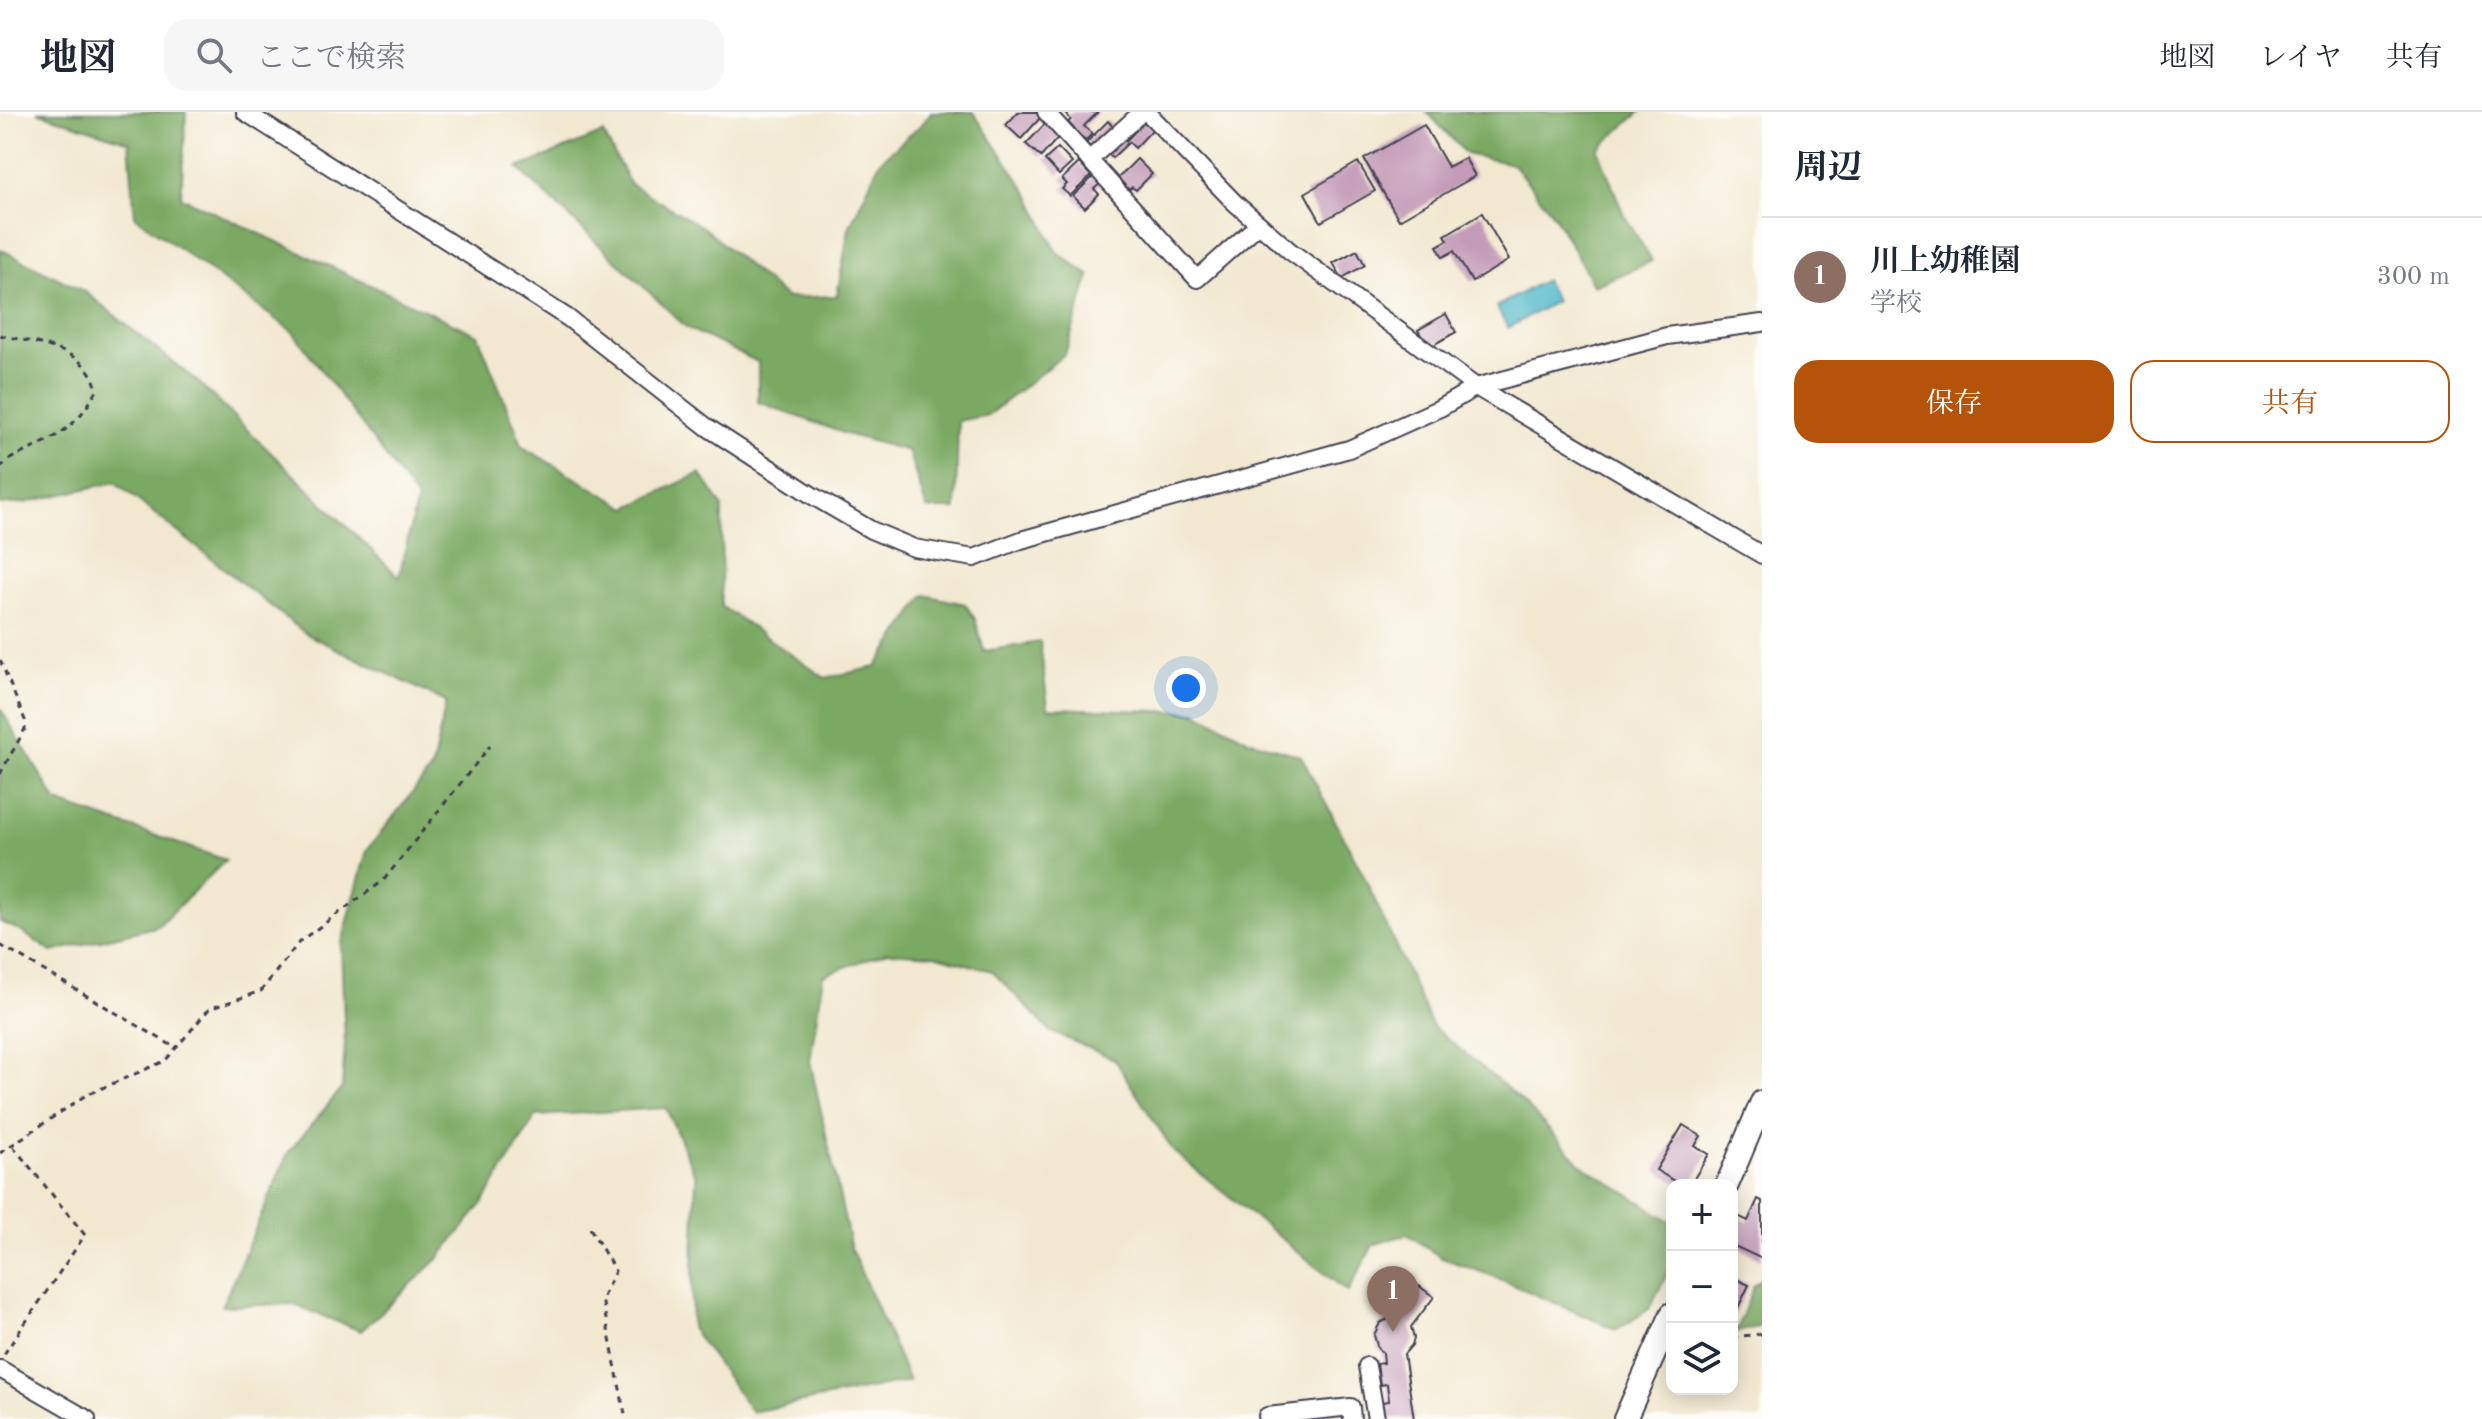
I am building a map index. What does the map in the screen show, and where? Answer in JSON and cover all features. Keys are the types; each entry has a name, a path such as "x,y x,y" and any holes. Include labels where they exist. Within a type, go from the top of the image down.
{"main road":[{"path":"1730,1179 1762,1102"},
{"path":"1625,1419 1668,1323"}],"street":[{"path":"245,112 568,318 707,427 813,496 871,530 914,548 974,558 1021,540 1349,449 1440,408 1476,387 1667,336 1762,323"},
{"path":"1046,112 1197,279 1259,224"},
{"path":"1089,160 1144,112 1235,203 1290,251 1476,387 1762,555"},
{"path":"1367,1366 1376,1419"},
{"path":"0,1369 87,1419"},
{"path":"1267,1416 1351,1407 1352,1419"}],"path":[{"path":"0,335 61,350 77,359 87,366 97,390 71,427 8,460 0,468"},
{"path":"0,660 25,720 25,729 0,774"},
{"path":"0,1153 86,1095 165,1061 209,1009 261,991 300,941 383,881 490,746"},
{"path":"0,945 176,1048"},
{"path":"0,1360 85,1235 12,1145"},
{"path":"590,1228 615,1271 602,1299 626,1419"},
{"path":"1738,1336 1762,1334"}],"green space":[{"path":"37,112 186,112 181,197 478,335 523,447 627,508 700,473 722,506 721,606 825,678 876,667 925,595 965,604 975,619 984,651 1040,642 1048,708 1197,712 1249,740 1301,756 1362,872 1432,1026 1521,1100 1581,1164 1666,1218 1666,1276 1649,1309 1617,1330 1493,1276 1442,1258 1407,1234 1373,1245 1348,1292 1174,1152 1114,1059 1051,1032 992,971 934,955 887,952 823,975 810,1061 851,1249 909,1381 752,1412 691,1328 696,1177 666,1108 536,1116 483,1203 439,1258 361,1331 292,1304 222,1306 288,1153 342,1088 345,1044 341,946 367,850 432,768 446,702 306,634 115,482 24,503 0,505 0,249 84,291 198,382 399,577 417,499 293,332 135,216 129,142"},
{"path":"931,112 973,112 1030,196 1057,252 1090,276 1065,354 988,415 958,421 956,509 927,509 908,451 846,434 758,402 758,362 687,328 518,168 603,133 630,184 704,228 786,298 837,296 849,228 880,161"},
{"path":"1427,112 1640,112 1598,149 1624,215 1652,261 1594,286 1554,215 1513,164 1466,154"},
{"path":"0,708 57,802 226,860 158,926 52,952 17,929 0,922"},
{"path":"1762,1278 1762,1326 1738,1332 1738,1327 1754,1285"}],"water":[{"path":"1545,280 1556,301 1508,328 1496,307"}],"building":[{"path":"1018,112 1035,112 1041,117 1021,139 1006,125"},
{"path":"1070,112 1098,112 1084,126 1092,134 1085,141 1068,122 1071,120 1067,115"},
{"path":"1108,121 1115,129 1099,144 1090,147 1086,143"},
{"path":"1145,121 1153,129 1135,148 1129,142 1112,158 1107,153 1123,137 1126,141"},
{"path":"1047,122 1061,134 1041,157 1026,144"},
{"path":"1424,125 1448,167 1465,158 1475,176 1399,220 1364,159"},
{"path":"1058,148 1072,163 1059,175 1045,160"},
{"path":"1137,159 1152,174 1136,190 1132,187 1129,190 1118,178"},
{"path":"1358,162 1375,191 1321,222 1305,193"},
{"path":"1079,163 1091,176 1070,196 1062,189 1067,184 1062,179"},
{"path":"1095,175 1102,182 1094,189 1099,194 1085,208 1073,196"},
{"path":"1482,213 1509,260 1472,282 1454,251 1443,257 1437,246 1448,240 1445,235"},
{"path":"1357,250 1365,265 1342,278 1333,263"},
{"path":"1446,314 1456,332 1428,348 1418,330"},
{"path":"1683,1125 1701,1136 1695,1146 1709,1154 1694,1179 1671,1179 1656,1170"},
{"path":"1758,1199 1762,1201 1762,1259 1738,1248 1738,1216 1748,1221"},
{"path":"1738,1280 1749,1285 1738,1308"},
{"path":"1419,1286 1434,1297 1411,1327 1414,1338 1404,1354 1414,1419 1385,1419 1382,1402 1389,1401 1387,1384 1380,1385 1377,1364 1384,1363 1383,1353 1378,1349 1374,1335 1380,1323 1390,1318 1400,1304 1395,1300 1404,1288 1412,1294"}],"place":[{"name":"川上幼稚園","path":"1393,1332"}]}
